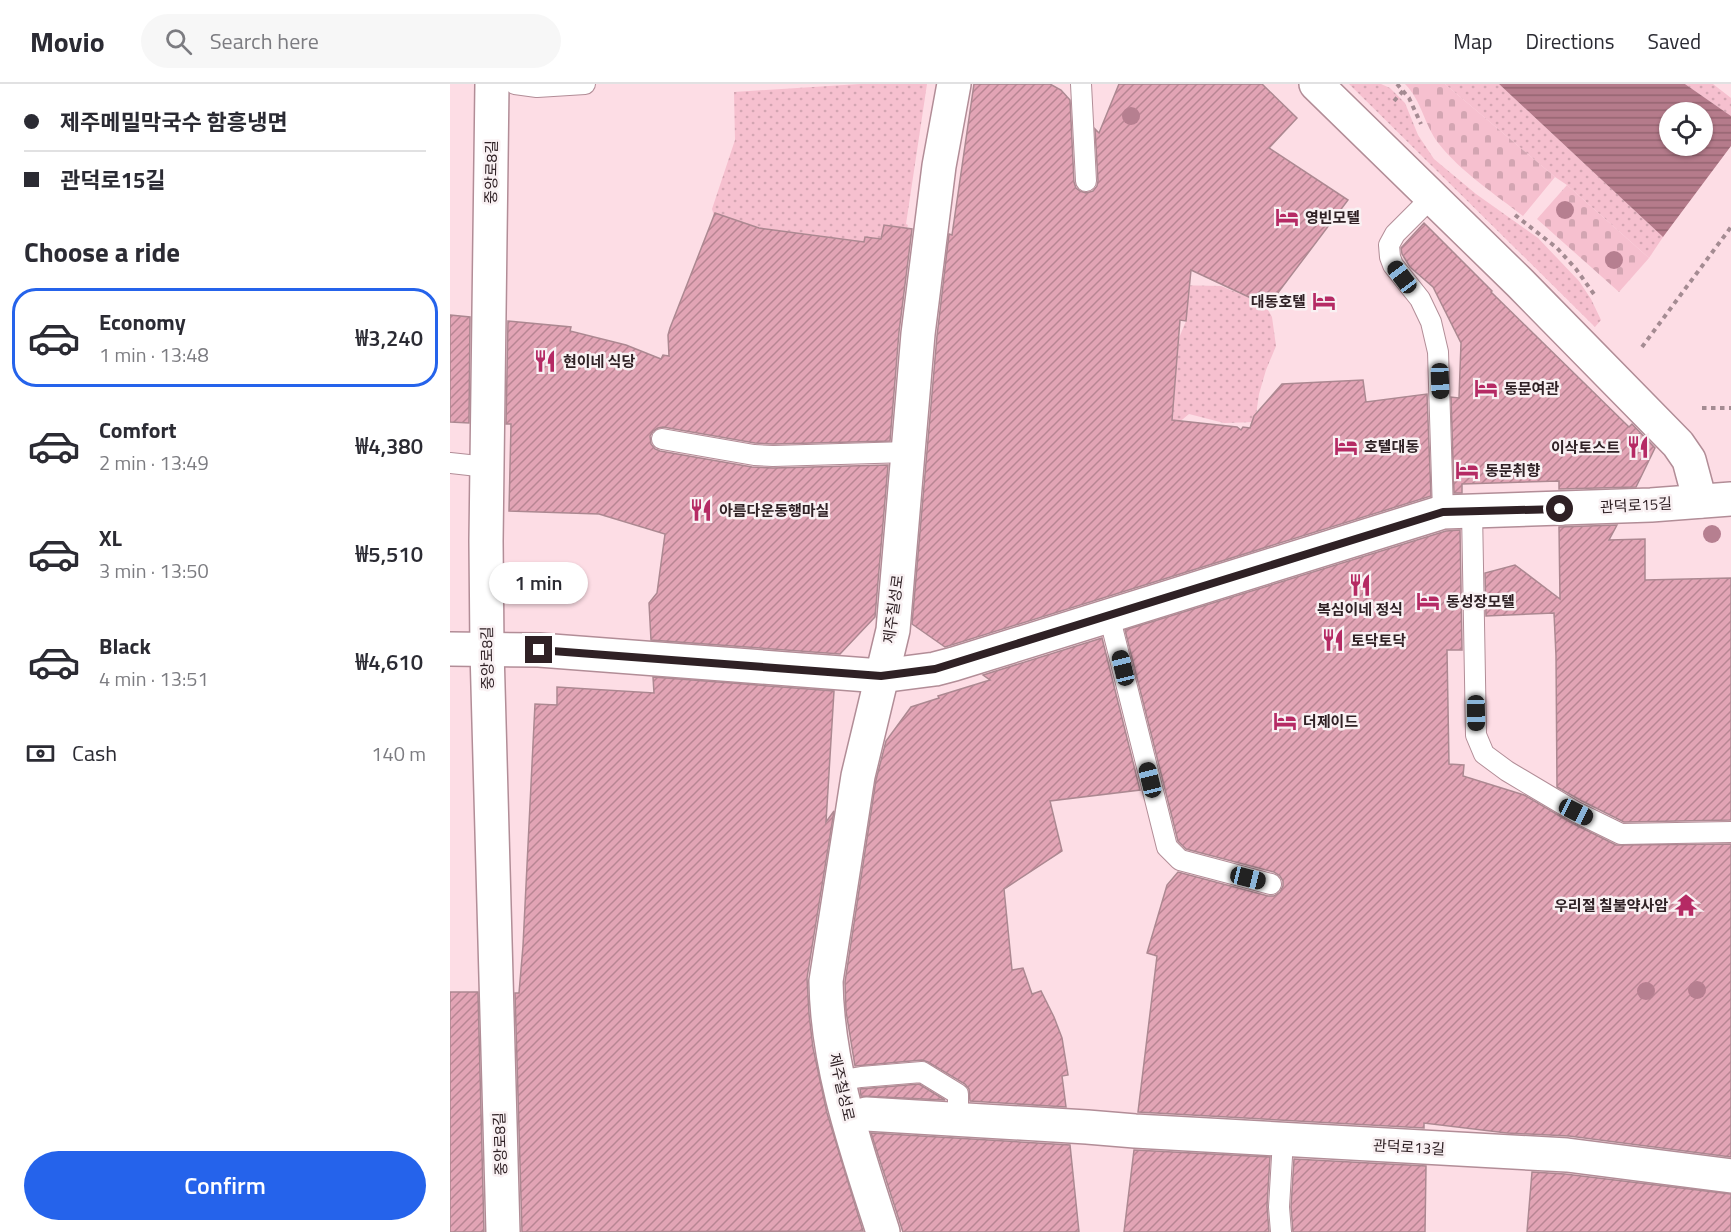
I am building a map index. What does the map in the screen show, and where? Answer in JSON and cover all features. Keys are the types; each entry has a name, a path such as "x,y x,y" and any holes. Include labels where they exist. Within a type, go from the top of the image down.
{"street":[{"name":"중앙로8길","path":"492,84 487,650 503,1232"},
{"name":"제주칠성로","path":"883,1232 838,1081 826,1000 826,981 858,776 893,630 918,334 939,166 954,84"},
{"path":"1316,84 1590,353 1678,444 1715,500"},
{"name":"관덕로15길","path":"450,649 539,650 881,676 935,669 954,664 1108,615 1458,512 1651,505 1715,500"},
{"name":"관덕로13길","path":"849,1119 866,1114 1568,1155 1731,1176"}],"lane":[{"path":"515,84 537,87 585,84"},
{"path":"1082,84 1086,181"},
{"path":"1432,196 1395,234 1389,245 1389,257 1420,299 1431,322 1438,352 1458,512 1476,735 1484,754 1507,771 1576,812 1621,834 1731,832"},
{"path":"662,439 754,455 908,452"},
{"path":"450,463 487,467"},
{"path":"1108,615 1167,847 1180,860 1271,884"},
{"path":"838,1081 922,1072 958,1095 958,1120"},
{"path":"1281,1232 1279,1207 1283,1140"}],"path":[{"path":"1640,349 1731,227"}],"green space":[{"path":"860,84 927,84 907,228 884,225 881,239 865,237 864,242 799,233 792,239 723,216 714,216 712,209 735,140 734,92"},
{"path":"1349,84 1381,84 1390,88 1405,103 1418,135 1434,159 1476,194 1538,238 1579,281 1601,320 1595,327"},
{"path":"1405,84 1445,84 1555,177 1523,216 1457,164 1439,144"},
{"path":"1445,84 1499,84 1663,237 1649,258 1567,185"},
{"path":"1685,84 1713,84 1731,98 1731,116"},
{"path":"1567,185 1649,258 1619,292 1537,219"},
{"path":"1171,285 1221,286 1269,307 1276,346 1259,394 1255,422 1224,423 1189,414 1177,424 1088,388 1172,397 1179,338 1186,321 1189,291"}],"shaded area":[{"path":"1499,84 1685,84 1711,102 1659,102 1659,156 1713,156 1713,103 1731,116 1731,146 1663,237"}],"building":[{"path":"974,84 1050,84 1061,90 1070,100 1074,182 1076,188 1086,193 1093,191 1098,181 1095,129 1099,133 1119,84 1262,84 1297,118 1269,148 1348,200 1268,306 1191,270 1186,321 1180,320 1172,420 1237,427 1241,430 1243,427 1250,428 1254,416 1282,384 1363,380 1366,402 1427,394 1431,496 945,647 912,624 937,336 949,234 952,235"},
{"path":"715,213 759,228 864,242 865,237 881,239 884,225 912,229 899,332 890,441 755,443 663,427 653,431 650,436 651,444 660,451 752,467 888,465 875,617 840,654 651,640 649,603 657,593 665,534 599,514 509,511 511,424 506,424 508,321 571,327 570,331 626,345 661,359 663,355 669,356 670,328"},
{"path":"1424,223 1629,427 1632,424 1655,448 1636,487 1559,489 1559,481 1462,484 1462,493 1454,493 1451,397 1459,398 1461,343 1433,287 1410,267 1401,248"},
{"path":"450,315 470,317 469,423 450,422"},
{"path":"1617,525 1609,540 1645,539 1645,580 1731,578 1731,820 1624,822 1557,787 1554,613 1486,616 1485,573 1515,565 1560,599 1559,527"},
{"path":"1460,530 1462,650 1447,650 1449,764 1464,765 1463,776 1524,795 1616,845 1731,844 1731,1157 1569,1136 1507,1133 1424,1123 1424,1128 1138,1112 1157,956 1147,953 1167,885 1178,872 1274,896 1280,892 1283,881 1274,872 1186,849 1178,841 1125,630 1446,531"},
{"path":"1102,638 1140,790 1050,801 1062,851 1004,889 1012,970 1023,968 1032,994 1041,991 1062,1038 1068,1075 1062,1076 1066,1107 970,1101 969,1089 965,1084 922,1060 855,1066 846,1011 845,982 876,780 886,741 911,707 990,680 983,675"},
{"path":"653,677 834,691 826,822 834,811 807,978 813,1048 827,1113 863,1231 522,1232 515,993 519,993 523,946 535,704 557,705 557,687 654,693"},
{"path":"450,992 478,992 484,1232 450,1232"},
{"path":"919,1084 945,1100 861,1096 860,1089"},
{"path":"871,1133 1070,1145 1079,1232 903,1232"},
{"path":"1134,1150 1270,1157 1267,1206 1269,1232 1124,1232"},
{"path":"1294,1159 1426,1166 1425,1232 1293,1232 1291,1207"},
{"path":"1532,1172 1731,1194 1731,1232 1527,1232"}],"place":[{"name":"영빈모텔","path":"1287,217"},
{"name":"대동호텔","path":"1324,301"},
{"name":"현이네 식당","path":"545,361"},
{"name":"동문여관","path":"1486,388"},
{"name":"호텔대동","path":"1346,446"},
{"name":"이삭토스트","path":"1638,447"},
{"name":"동문취향","path":"1467,470"},
{"name":"아름다운동행마실","path":"701,510"},
{"name":"복심이네 정식","path":"1360,585"},
{"name":"동성장모텔","path":"1428,601"},
{"name":"토닥토닥","path":"1333,640"},
{"name":"더제이드","path":"1285,721"},
{"name":"우리절 칠불약사암","path":"1686,905"}],"route":[{"path":"539,650 881,676 935,669 1443,512 1560,509"}]}
